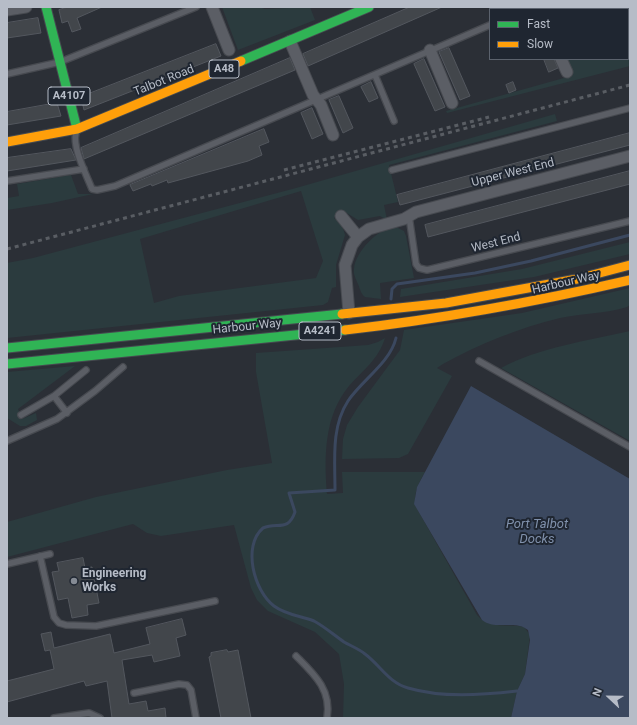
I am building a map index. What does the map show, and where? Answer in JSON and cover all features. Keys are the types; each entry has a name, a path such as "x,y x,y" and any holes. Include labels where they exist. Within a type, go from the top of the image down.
{"main road":[{"name":"A4107","path":"46,7 77,129"},
{"name":"Talbot Road","path":"7,142 77,129 369,7"},
{"name":"Harbour Way","path":"7,348 453,302 577,279 630,265"},
{"name":"Harbour Way","path":"7,364 453,317 536,302 630,280"}],"street":[{"path":"7,10 26,7"},
{"path":"212,7 229,50"},
{"path":"290,41 313,95 321,105 333,135"},
{"path":"430,50 452,103"},
{"path":"561,60 567,72"},
{"name":"Upper West End","path":"358,237 369,229 407,218 416,212 630,156"},
{"path":"341,216 358,237 349,251 345,265 349,312"}],"lane":[{"path":"7,74 60,62 196,7"},
{"path":"77,129 74,139 84,169 94,190 115,186 489,25"},
{"path":"374,75 394,121"},
{"path":"392,170 630,108"},
{"path":"7,181 84,169"},
{"name":"West End","path":"407,218 416,264 419,268 427,270 630,221"},
{"path":"479,361 630,447"},
{"path":"7,441 45,425 67,413 123,367"},
{"path":"21,415 54,396 86,370"},
{"path":"54,396 67,413"},
{"path":"7,564 50,554"},
{"path":"40,556 54,617 59,623 66,625 96,626 215,601"},
{"path":"296,656 323,685 328,703 327,718"},
{"path":"134,693 179,684 187,685 191,690 196,718"},
{"path":"54,718 90,713 100,718"}],"shaded area":[{"path":"222,7 259,7 265,9 310,7 315,20 238,50"},
{"path":"629,52 630,53 630,66 447,113 446,111 571,76 566,60 629,60"},
{"path":"555,114 557,121 389,165 398,202 384,205 387,220 380,216 358,220 342,210 334,218 342,225 345,235 336,265 336,287 332,288 328,302 323,305 7,338 7,263 33,258 296,188","holes":["301,191 323,261 316,278 179,296 154,303 140,239"]},
{"path":"71,175 78,194 93,194 52,203 7,210 7,198 19,196 17,184"},
{"path":"396,227 404,231 406,236 414,278 380,283 381,299 365,297 362,294 354,275 355,262 363,248 376,236 382,231"},
{"path":"630,242 630,254 534,277 400,297 401,289 522,269"},
{"path":"630,288 630,305 627,307 560,318 529,327 485,343 443,364 437,368 452,376 408,454 399,458 342,459 343,439 347,425 358,407 400,350 404,330 522,313"},
{"path":"630,331 630,441 501,368 548,350"},
{"path":"385,338 379,352 349,386 335,410 330,424 326,451 327,494 343,493 342,472 425,472 417,489 415,498 416,507 477,615 487,623 524,627 530,635 525,674 517,691 511,718 343,718 344,684 339,654 315,632 268,611 257,600 251,588 234,525 161,536 147,533 133,524 7,557 7,522 96,497 227,470 272,463 256,372 256,353 368,345"},
{"path":"75,366 18,409 22,419 36,413 37,420 26,426 20,426 7,418 7,372"}],"water":[{"name":"Port Talbot Docks","path":"471,386 630,479 630,718 511,718 517,691 525,674 530,640 528,630 517,625 493,625 482,620 414,504 417,487"}],"building":[{"path":"68,7 102,7 77,18 81,29 72,32 68,21 62,23 59,10"},
{"path":"410,7 442,7 308,66 303,54"},
{"path":"38,18 41,33 7,38 7,23"},
{"path":"216,44 221,56 84,110 81,97"},
{"path":"449,48 470,96 460,100 439,52"},
{"path":"290,58 295,70 84,159 81,148"},
{"path":"424,59 445,107 435,111 414,64"},
{"path":"544,60 554,60 558,68 549,72"},
{"path":"371,82 378,98 369,102 361,87"},
{"path":"513,82 516,90 509,93 506,85"},
{"path":"339,96 353,128 343,133 329,100"},
{"path":"57,103 61,116 7,125 7,112"},
{"path":"312,108 323,134 312,139 301,113"},
{"path":"264,129 269,142 259,146 262,155 248,161 168,183 167,180 152,186 151,184 133,191 130,185"},
{"path":"630,133 630,145 400,205 397,195"},
{"path":"71,149 76,160 7,171 7,158"},
{"path":"630,171 630,184 428,237 425,225"},
{"name":"Engineering Works","path":"83,558 85,568 92,567 99,603 87,605 88,615 72,618 68,598 58,600 52,572 59,571 57,563"},
{"path":"182,619 186,635 176,638 180,656 154,662 152,655 122,660 129,704 146,701 148,711 165,708 166,718 112,718 107,681 86,686 84,681 7,702 7,681 54,669 50,650 45,651 41,634 51,632 54,648 110,634 114,653 150,644 146,628"},
{"path":"227,650 228,652 238,650 251,718 221,718 209,657 211,656 211,653"}],"waterway":[{"path":"391,299 392,289 397,284 475,273 531,261 630,235"},
{"path":"396,338 388,355 354,393 343,411 336,433 335,490 289,493 295,512 292,518 286,524 263,528 257,536 253,546 252,557 256,579 261,590 274,606 283,611 314,621 326,628 344,642 363,652 390,678 401,686 434,693 462,695 517,691"}],"railway":[{"path":"7,249 630,85"},
{"path":"284,170 489,117"}],"traffic: fast":[{"path":"46,7 77,129"},
{"path":"241,61 369,7"},
{"path":"7,348 342,314"},
{"path":"7,364 345,330"}],"traffic: slow":[{"path":"7,142 77,129 241,61"},
{"path":"342,314 446,303 577,279 630,265"},
{"path":"345,330 417,321 488,309 559,296 630,280"}],"place":[{"name":"Engineering Works","path":"74,581"}]}
